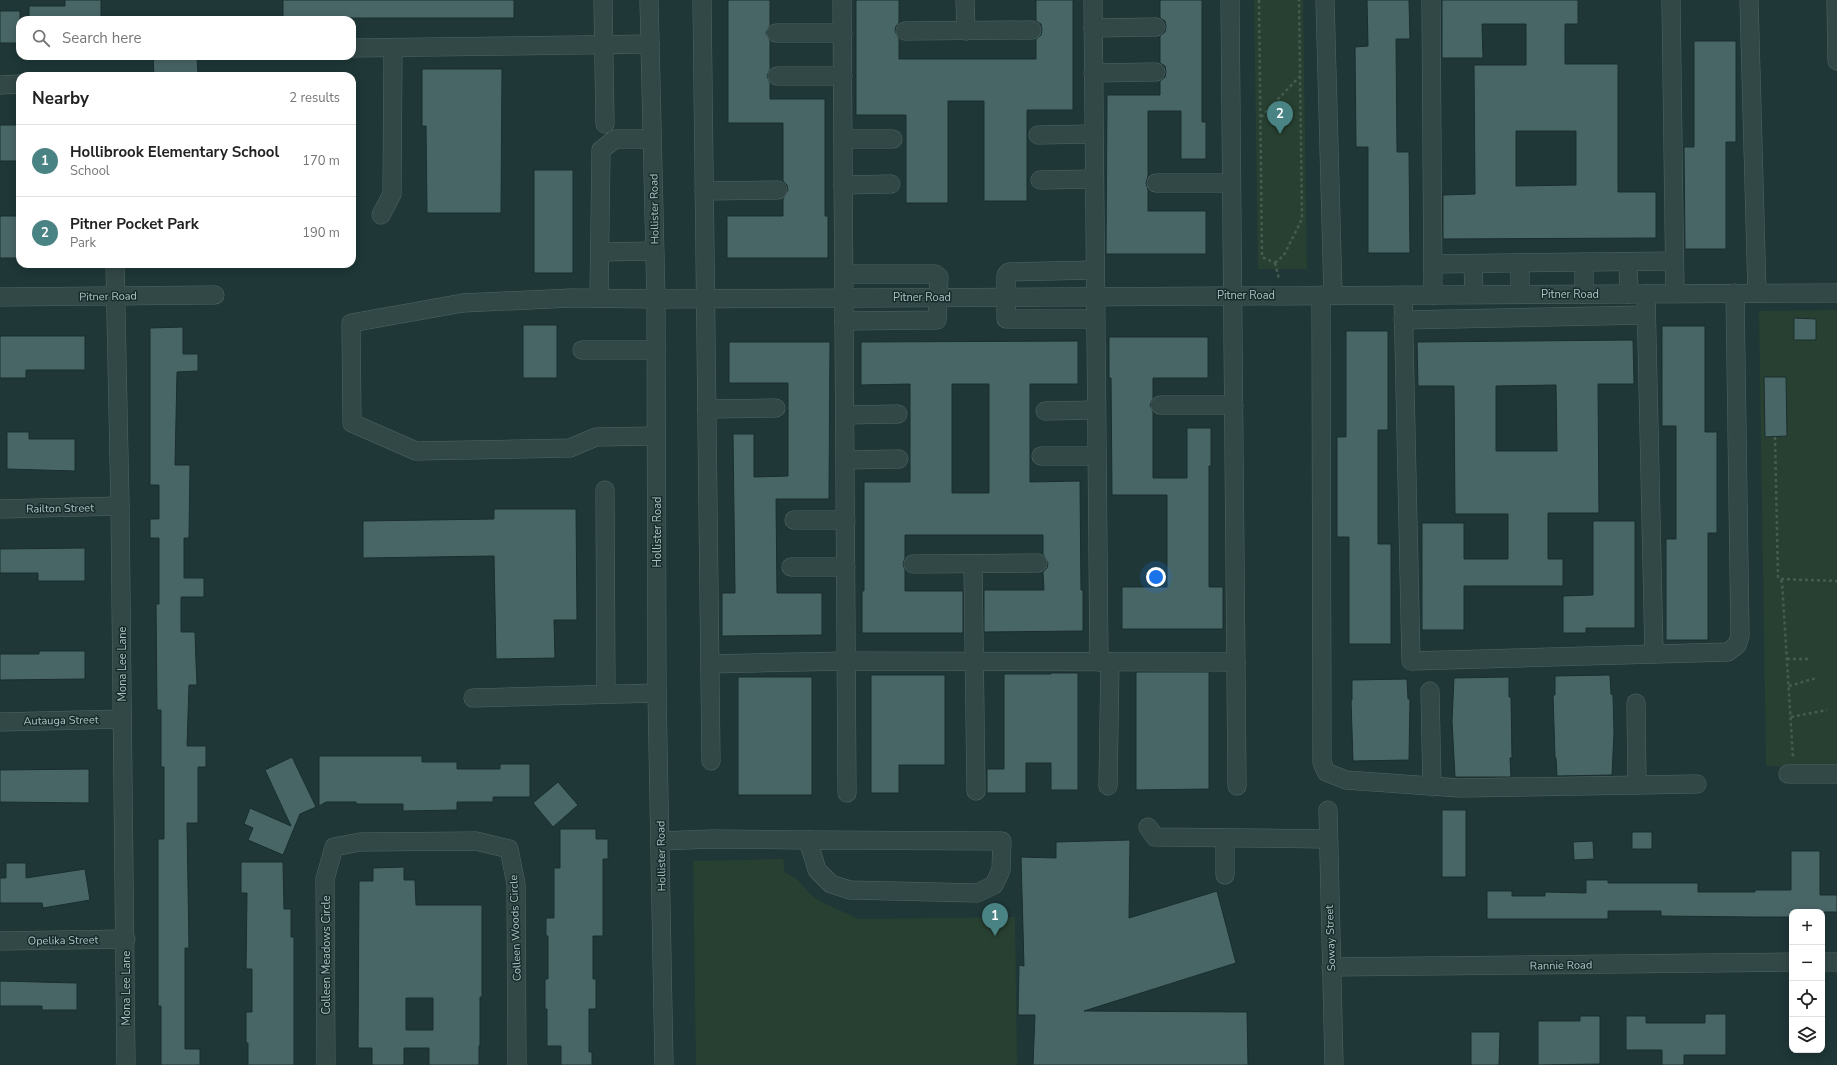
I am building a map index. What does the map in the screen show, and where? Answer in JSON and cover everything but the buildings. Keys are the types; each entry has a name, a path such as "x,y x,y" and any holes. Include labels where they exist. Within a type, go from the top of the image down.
{"street":[{"path":"603,0 605,124"},
{"name":"Hollister Road","path":"649,0 656,299 657,693 661,841 664,1065"},
{"path":"702,0 711,761"},
{"path":"842,0 847,794"},
{"path":"966,0 966,30"},
{"path":"1093,0 1096,410 1108,786"},
{"path":"1230,0 1237,786"},
{"path":"1325,0 1327,295 1322,762 1326,772 1346,780 1459,788 1697,784"},
{"path":"1431,0 1433,295"},
{"path":"1671,0 1675,293"},
{"path":"1749,0 1757,293"},
{"path":"1836,0 1837,61"},
{"path":"1093,28 1156,27"},
{"path":"905,30 1032,30"},
{"path":"776,33 843,33"},
{"path":"356,48 650,44"},
{"path":"381,215 392,194 393,48"},
{"path":"1093,73 1156,72"},
{"path":"777,76 843,76"},
{"path":"0,85 16,84"},
{"path":"1038,135 1094,134"},
{"path":"599,298 601,150 615,139 652,138"},
{"path":"843,139 893,139"},
{"path":"1040,180 1094,179"},
{"path":"1156,183 1231,183"},
{"path":"844,184 891,184"},
{"path":"704,191 778,190"},
{"path":"600,252 654,251"},
{"path":"1433,264 1674,261"},
{"path":"1584,262 1584,294"},
{"path":"1628,262 1637,294 1646,315 1654,654"},
{"path":"1520,263 1520,294"},
{"path":"1473,264 1474,294"},
{"name":"Mona Lee Lane","path":"115,268 126,939 126,1065"},
{"path":"1095,270 1009,272 1006,276 1006,319 1095,319"},
{"path":"1051,318 1052,271"},
{"path":"844,274 935,274 939,276 937,320 844,321"},
{"path":"890,274 892,320"},
{"path":"1403,295 1411,661 1728,652 1737,645 1740,636 1735,293"},
{"name":"Pitner Road","path":"656,436 596,437 570,448 416,450 352,423 352,322 463,303 571,298 706,299 1233,295 1837,293"},
{"path":"1494,294 1494,318"},
{"path":"1560,294 1560,317"},
{"path":"1603,294 1604,316"},
{"name":"Pitner Road","path":"0,297 215,295"},
{"path":"1454,295 1455,319"},
{"path":"1403,320 1646,315"},
{"path":"582,350 656,350"},
{"path":"1160,405 1234,405"},
{"path":"707,409 776,408"},
{"path":"1045,411 1096,410"},
{"path":"845,414 898,414"},
{"path":"1042,456 1097,456"},
{"path":"845,460 899,459"},
{"path":"605,490 606,694"},
{"name":"Railton Street","path":"0,509 120,506"},
{"path":"794,520 846,520"},
{"path":"913,564 1038,563"},
{"path":"973,564 976,791"},
{"path":"790,568 846,568"},
{"path":"710,664 846,661 1236,662"},
{"path":"1430,691 1432,787"},
{"path":"473,698 657,693"},
{"path":"1636,703 1637,785"},
{"name":"Autauga Street","path":"0,722 122,719"},
{"path":"1791,774 1837,774"},
{"name":"Soway Street","path":"1328,810 1334,1065"},
{"path":"1148,827 1155,837 1328,839"},
{"path":"1225,838 1225,876"},
{"path":"661,841 712,839 1002,841 1001,870 994,885 977,893 850,890 831,884 817,870 808,840"},
{"name":"Colleen Woods Circle","path":"334,847 360,842 476,841 509,849 516,884 517,1065"},
{"name":"Colleen Meadows Circle","path":"326,1065 325,879 334,847"},
{"name":"Opelika Street","path":"0,940 126,939"},
{"name":"Rannie Road","path":"1331,967 1789,962"},
{"path":"1825,962 1837,962"}],"path":[{"path":"1259,0 1262,257 1274,263 1284,256 1302,220 1299,0"},
{"path":"1260,117 1300,76"},
{"path":"1775,437 1778,577 1782,582 1789,686 1791,717 1791,774"},
{"path":"1780,579 1837,581"},
{"path":"1787,659 1810,659"},
{"path":"1789,686 1816,678"},
{"path":"1791,717 1827,710"}],"green space":[{"path":"1254,0 1303,0 1307,269 1258,269"},
{"path":"1837,310 1837,766 1766,766 1759,311"},
{"path":"783,859 785,873 798,880 814,897 858,919 1015,917 1017,1065 696,1065 693,861"}],"place":[{"name":"Pitner Pocket Park","path":"1280,134"},
{"name":"Hollibrook Elementary School","path":"995,936"}]}
